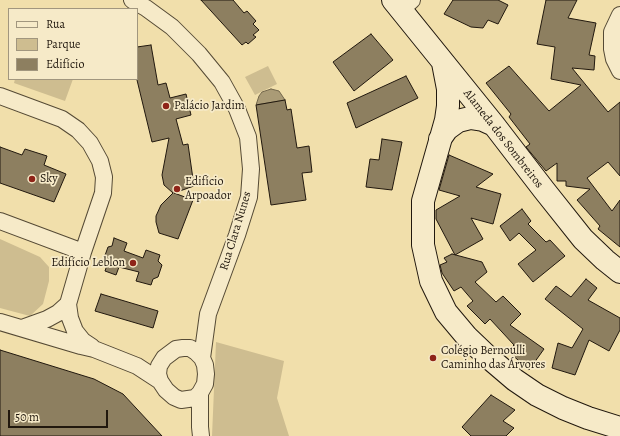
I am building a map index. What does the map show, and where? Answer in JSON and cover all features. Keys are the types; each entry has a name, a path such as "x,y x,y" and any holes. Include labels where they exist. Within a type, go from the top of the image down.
{"street":[{"name":"Rua Clara Nunes","path":"132,0 146,8 172,27 213,71 222,82 237,109 248,137 251,169 248,197 237,235 208,314 202,358"},
{"name":"Alameda dos Sombreiros","path":"402,3 443,63 494,125 583,239 620,272"},
{"path":"620,15 612,32 612,49 614,59 620,71"},
{"path":"443,63 448,89 448,106 446,120 423,201 423,245 431,281 446,312 467,337 488,357 515,380 537,395 588,418 620,428"},
{"path":"0,96 62,119 78,130 90,143 100,161 104,178 103,193 83,252 68,304 70,318 75,331 83,341 94,349"},
{"path":"440,139 447,129 458,121 470,118 483,120 494,125"},
{"path":"0,221 83,252"},
{"path":"22,328 47,319 58,313 68,304"},
{"name":"Rua Clara Nunes","path":"183,348 208,314"},
{"path":"0,322 94,349 137,366 160,381"},
{"path":"137,366 164,358 176,349 190,348 202,358 205,365 206,374 205,384 195,398 181,400 174,397 166,390 160,381 158,374 159,366 164,358"},
{"path":"200,393 201,431"},
{"path":"181,400 201,431"}],"green space":[{"path":"268,66 277,84 255,95 245,77"},
{"path":"15,80 73,80 65,101 14,83"},
{"path":"0,239 40,257 49,267 49,281 43,304 30,316 0,308"},
{"path":"216,342 284,361 277,398 289,436 212,436"}],"shaded area":[{"path":"271,89 279,91 285,100 256,105 262,92"}],"building":[{"path":"201,0 233,0 244,13 247,11 256,21 253,24 259,30 253,35 256,37 248,44 246,42 242,45"},
{"path":"453,0 498,0 508,5 498,24 488,20 483,28 471,27 444,14"},
{"path":"546,0 577,0 568,18 596,23 589,55 595,56 594,70 572,68 608,112 620,102 620,176 608,162 587,178 612,211 620,200 620,247 598,229 600,226 577,200 590,189 566,186 566,181 557,181 557,163 546,171 526,147 530,144 509,117 511,114 486,83 509,66 549,111 581,85 551,79 555,47 537,44"},
{"path":"371,34 393,60 354,91 333,62"},
{"path":"151,45 158,85 166,83 170,98 186,94 191,115 176,119 183,145 188,144 194,186 174,193 193,200 178,239 159,233 156,222 156,216 161,205 173,193 164,185 162,175 169,138 152,142 137,80 138,47"},
{"path":"406,76 418,98 356,128 347,103"},
{"path":"285,100 287,110 291,109 297,148 309,146 312,172 302,173 306,200 271,205 256,105"},
{"path":"382,139 402,142 392,190 366,187 370,159 379,160"},
{"name":"Sky","path":"0,147 22,155 25,149 47,156 44,165 66,174 54,202 0,183"},
{"path":"449,155 493,174 476,187 501,194 493,224 471,218 483,239 455,255 436,219 436,210 460,196 439,190"},
{"path":"522,209 531,221 528,224 546,242 550,240 565,256 533,282 518,264 536,250 519,233 510,241 500,226"},
{"name":"Edifício Leblon","path":"114,238 127,243 124,251 143,258 146,250 160,255 158,261 162,265 158,277 153,279 151,285 136,281 139,272 119,267 116,275 105,271 107,265 103,261 108,247 112,246"},
{"path":"452,254 482,262 487,272 475,282 496,302 503,296 521,314 510,325 544,349 529,370 508,351 514,345 490,319 485,324 467,306 473,301 461,287 454,291 442,273 440,265 447,262 444,258"},
{"path":"586,279 597,288 588,300 620,318 620,330 609,351 589,340 575,375 552,368 558,343 572,348 583,329 545,299 556,286 571,297"},
{"path":"101,294 158,311 153,328 95,311"},
{"path":"0,350 94,379 123,394 162,436 0,436"},
{"path":"491,395 515,410 503,421 514,428 506,436 471,436 462,427"}],"place":[{"name":"Palácio Jardim","path":"166,106"},
{"name":"Sky","path":"32,179"},
{"name":"Edifício Arpoador","path":"177,189"},
{"name":"Edifício Leblon","path":"133,263"},
{"name":"Colégio Bernoulli Caminho das Árvores","path":"433,358"}]}
